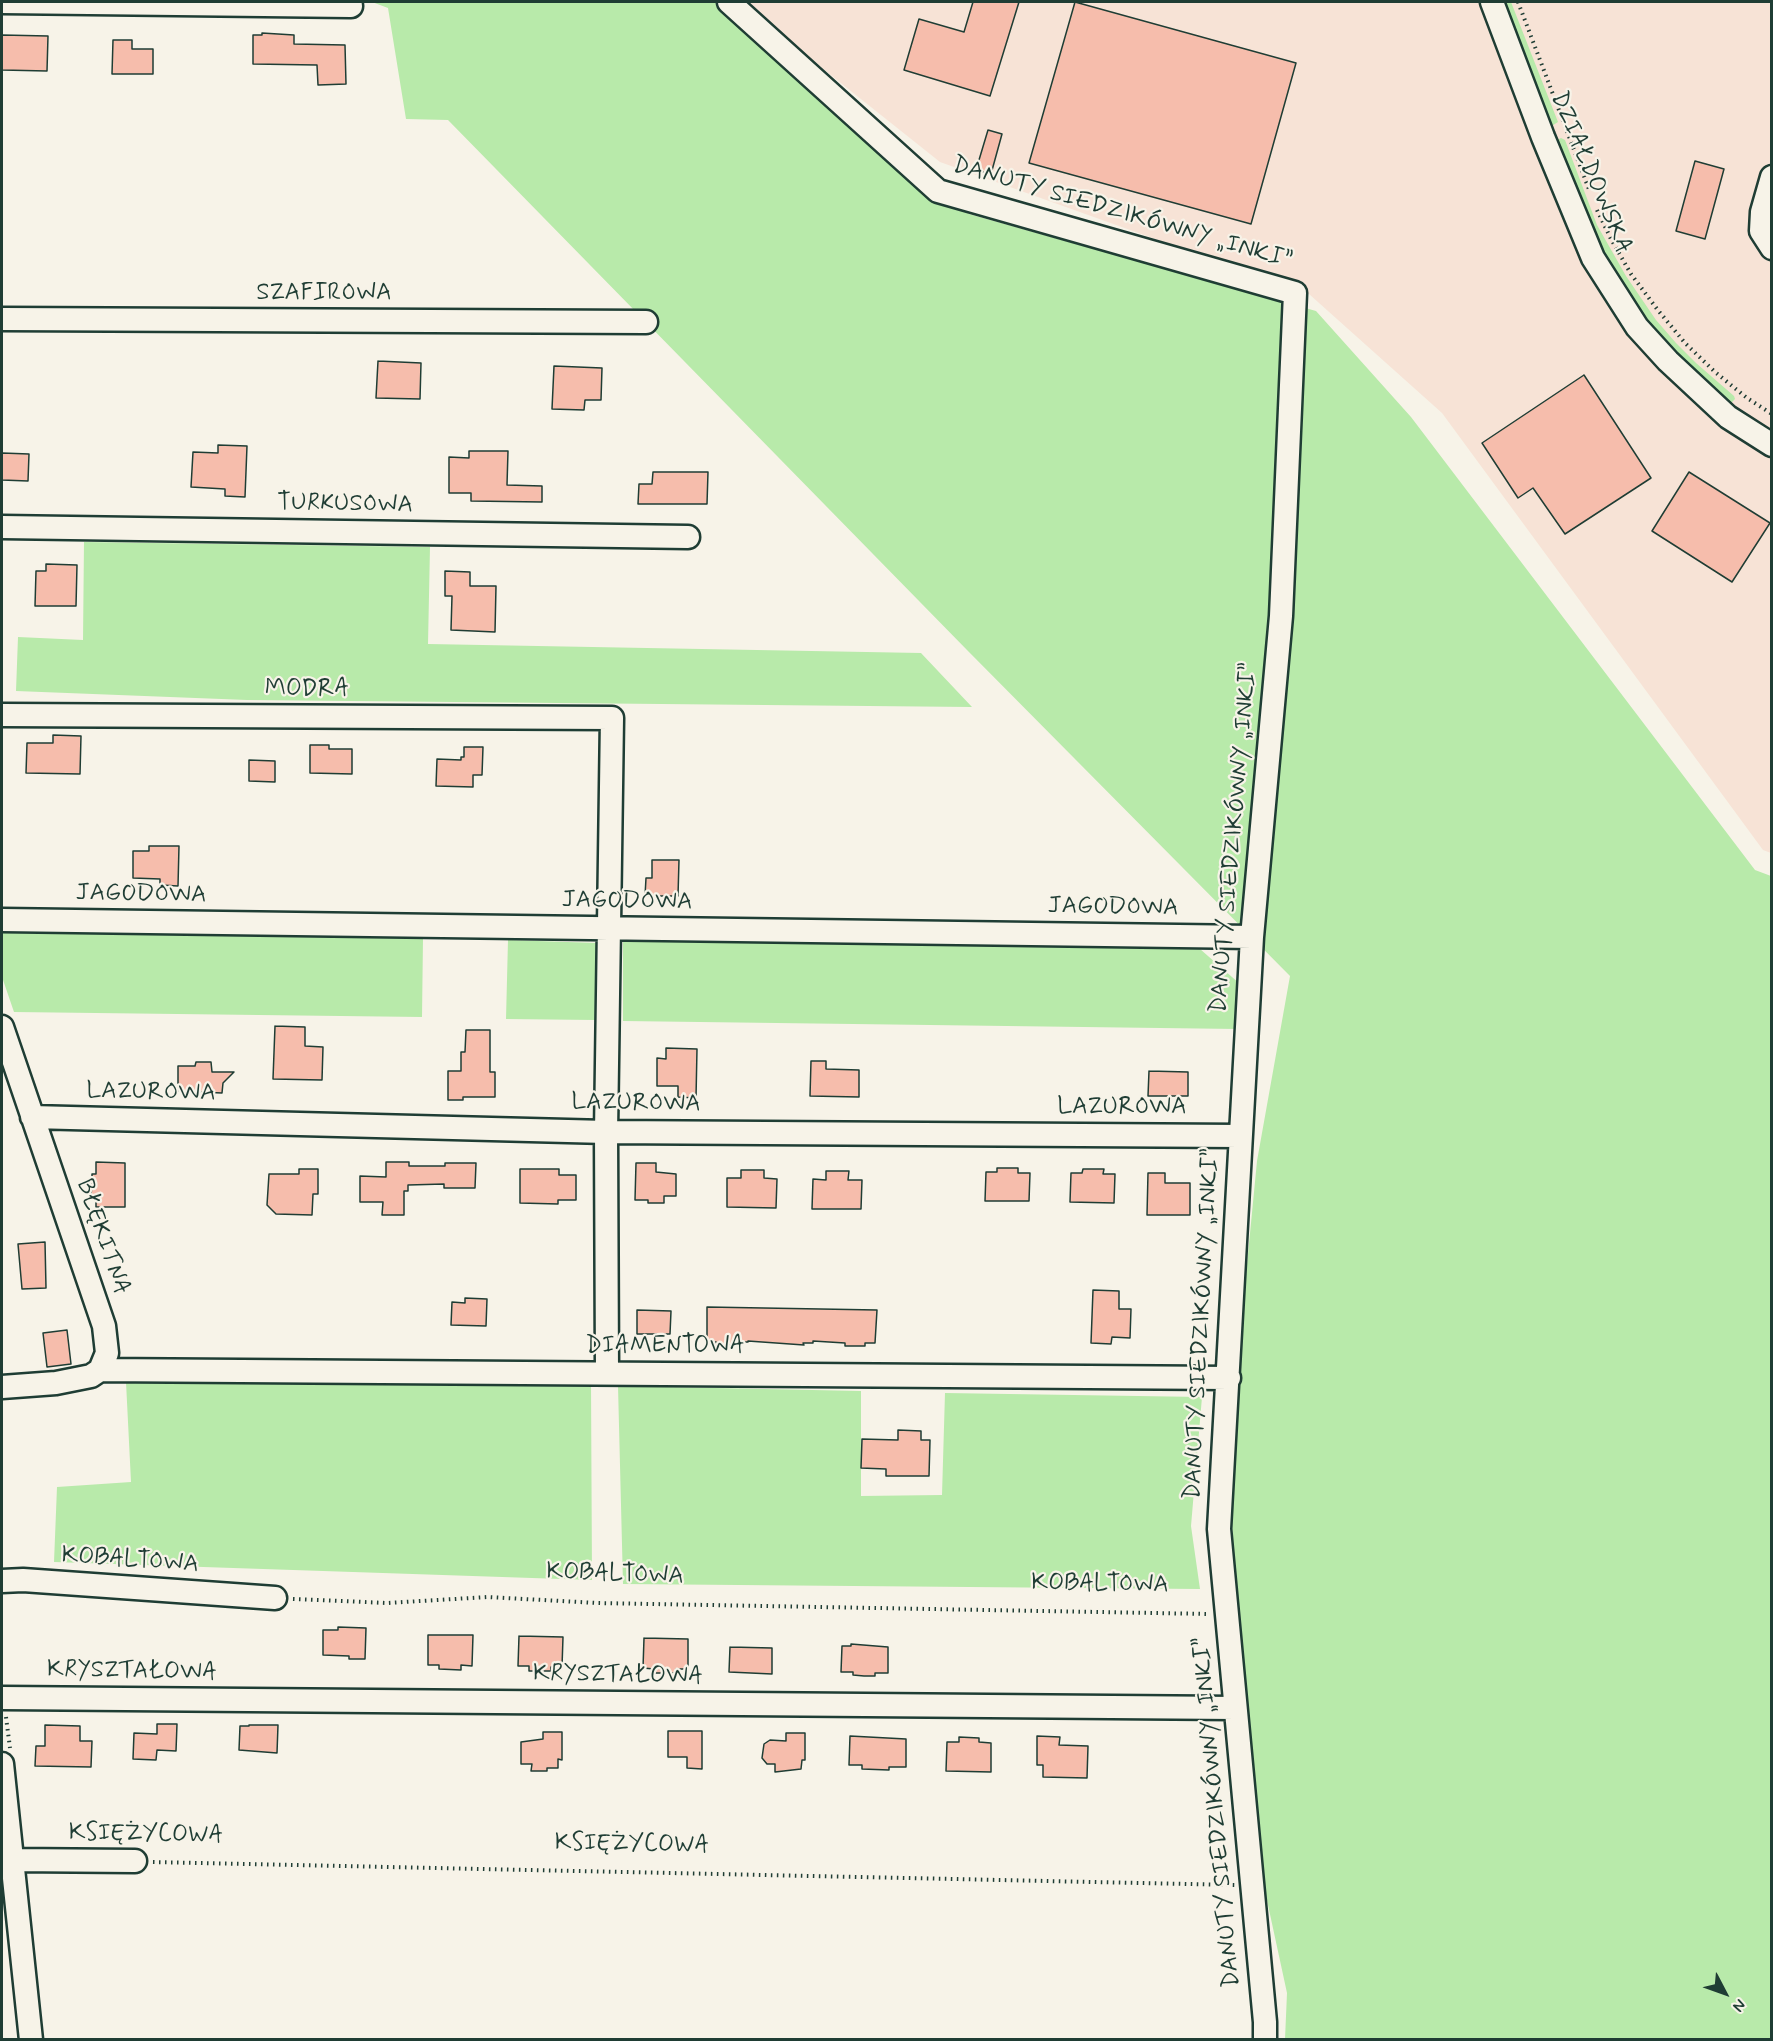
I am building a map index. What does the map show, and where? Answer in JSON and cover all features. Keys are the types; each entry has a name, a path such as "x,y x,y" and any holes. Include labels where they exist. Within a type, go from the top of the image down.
{"street":[{"path":"2,2 351,6"},
{"name":"DANUTY SIEDZIKÓWNY „INKI”","path":"729,2 938,191 1295,293 1281,616 1252,937 1239,1136 1229,1378 1219,1529 1265,2040"},
{"name":"DZIAŁDOWSKA","path":"1492,2 1543,137 1593,258 1637,327 1668,361 1728,417 1772,445"},
{"path":"1772,177 1762,212 1761,231 1772,248"},
{"name":"SZAFIROWA","path":"2,319 646,322"},
{"name":"TURKUSOWA","path":"2,526 688,537"},
{"name":"MODRA","path":"2,715 612,718 610,928"},
{"name":"JAGODOWA","path":"2,920 1252,937"},
{"path":"607,1373 606,1132 610,928"},
{"name":"BŁĘKITNA","path":"2,1027 104,1326 107,1353 100,1370"},
{"name":"LAZUROWA","path":"32,1118 606,1132 1239,1136"},
{"path":"2,1387 56,1383 91,1376 100,1370"},
{"name":"DIAMENTOWA","path":"100,1370 1229,1378"},
{"name":"KOBALTOWA","path":"2,1581 35,1581 275,1598"},
{"name":"KRYSZTAŁOWA","path":"2,1698 1235,1708"},
{"path":"2,1764 31,2040"},
{"name":"KSIĘŻYCOWA","path":"12,1860 135,1861"}],"path":[{"path":"1518,2 1590,192"},
{"path":"1594,203 1631,273 1685,343 1715,372 1747,398 1772,414"},
{"name":"KOBALTOWA","path":"275,1598 387,1603 488,1597 609,1603 1227,1614"},
{"name":"KSIĘŻYCOWA","path":"135,1861 1252,1886"}],"shaded area":[{"path":"739,2 1771,2 1771,853 1763,850 1442,413 1309,294 940,162"}],"green space":[{"path":"372,2 739,2 969,214 1316,311 1411,417 1755,870 1771,876 1771,2039 1285,2039 1287,1993 1260,1868 1251,1803 1230,1499 1236,1378 1257,1161 1290,976 448,120 406,119 388,8"},
{"path":"1502,2 1511,2 1558,122 1550,127"},
{"path":"1561,138 1565,140 1597,225 1626,276 1656,320 1676,343 1734,396 1735,399 1730,404 1675,356 1643,318 1594,239 1555,141"},
{"path":"84,542 430,547 428,644 921,653 972,707 247,700 16,691 18,637 83,640"},
{"path":"2,931 423,938 422,1017 14,1012 2,977"},
{"path":"508,940 597,943 595,1020 506,1019"},
{"path":"623,941 1200,949 1240,984 1237,1029 623,1021"},
{"path":"126,1382 591,1383 592,1580 54,1562 57,1487 131,1482"},
{"path":"618,1386 861,1391 861,1496 942,1495 945,1393 1202,1397 1191,1526 1200,1589 623,1584"}],"building":[{"path":"973,2 1019,2 990,96 904,70 919,19 964,32"},
{"path":"1075,2 1296,63 1251,224 1029,163"},
{"path":"262,33 294,35 294,44 345,45 346,84 318,85 317,65 253,64 253,35 262,35"},
{"path":"2,35 48,36 47,71 2,70"},
{"path":"113,40 132,40 132,49 153,49 153,74 112,74"},
{"path":"988,130 1002,134 991,174 976,170"},
{"path":"1695,161 1724,169 1705,239 1676,231"},
{"path":"378,361 421,363 420,399 376,398"},
{"path":"554,366 602,368 601,400 585,400 584,410 552,409"},
{"path":"1584,375 1651,478 1565,534 1533,488 1518,498 1482,443"},
{"path":"218,445 247,446 245,497 225,496 225,489 191,487 193,452 218,453"},
{"path":"469,451 508,451 507,485 542,486 542,502 471,501 471,493 449,493 449,457 469,458"},
{"path":"2,453 29,454 28,481 2,480"},
{"path":"653,472 708,472 707,504 638,504 639,484 652,484"},
{"path":"1689,472 1770,523 1732,582 1652,531"},
{"path":"46,564 77,565 76,606 35,606 36,571 46,571"},
{"path":"445,571 470,572 470,586 496,586 495,632 451,630 452,596 445,596"},
{"path":"53,735 81,736 80,774 26,773 27,743 53,743"},
{"path":"310,745 329,745 329,749 352,749 352,774 310,773"},
{"path":"464,747 483,747 482,775 473,775 473,787 436,786 437,759 461,760 461,757 464,757"},
{"path":"249,760 275,761 275,782 249,781"},
{"path":"149,846 179,846 178,886 160,885 160,879 133,878 133,851 149,851"},
{"path":"652,860 679,860 678,896 645,896 646,878 652,878"},
{"path":"275,1026 305,1027 305,1046 323,1047 322,1080 273,1079"},
{"path":"466,1030 490,1030 490,1072 495,1072 495,1097 463,1097 463,1100 448,1100 448,1071 461,1071 461,1052 465,1052"},
{"path":"666,1048 697,1049 696,1098 678,1097 678,1086 657,1086 657,1058 666,1059"},
{"path":"811,1061 826,1061 826,1069 859,1070 859,1097 810,1096"},
{"path":"196,1062 211,1062 212,1072 234,1072 223,1083 222,1093 178,1091 178,1066 195,1066"},
{"path":"1149,1071 1188,1072 1188,1096 1148,1096"},
{"path":"96,1162 125,1163 125,1207 96,1207 96,1196 91,1195 92,1174 96,1174"},
{"path":"386,1162 409,1162 409,1166 476,1163 475,1188 444,1188 444,1184 408,1185 408,1191 404,1191 404,1215 382,1215 383,1202 360,1202 360,1176 386,1177"},
{"path":"636,1163 656,1163 656,1172 676,1174 676,1196 664,1196 664,1203 635,1200"},
{"path":"997,1168 1018,1168 1018,1173 1030,1173 1029,1201 985,1201 986,1172 997,1172"},
{"path":"299,1169 318,1169 318,1194 313,1194 312,1215 276,1214 267,1205 269,1174 299,1174"},
{"path":"520,1169 559,1169 559,1175 576,1175 576,1200 558,1200 558,1204 520,1203"},
{"path":"1083,1169 1104,1169 1103,1174 1115,1174 1114,1203 1070,1202 1071,1173 1082,1173"},
{"path":"741,1170 764,1170 764,1178 777,1179 776,1208 727,1207 727,1178 741,1178"},
{"path":"826,1171 849,1171 848,1180 862,1180 861,1209 812,1209 813,1179 826,1180"},
{"path":"1148,1173 1165,1173 1165,1183 1190,1183 1190,1215 1147,1215"},
{"path":"45,1242 46,1288 22,1289 18,1244"},
{"path":"1093,1290 1119,1291 1119,1309 1131,1309 1130,1338 1112,1337 1111,1344 1091,1343"},
{"path":"465,1298 487,1299 486,1326 451,1325 452,1302 465,1303"},
{"path":"707,1307 877,1310 875,1343 865,1343 865,1346 845,1346 845,1343 813,1341 813,1343 803,1343 804,1345 748,1341 738,1342 738,1345 716,1344 716,1342 707,1342"},
{"path":"637,1310 671,1311 670,1334 637,1334"},
{"path":"67,1330 71,1364 47,1367 43,1333"},
{"path":"898,1430 921,1431 921,1440 930,1440 929,1476 886,1476 886,1469 861,1468 862,1439 898,1440"},
{"path":"338,1627 366,1628 365,1659 323,1655 323,1630 338,1630"},
{"path":"428,1635 473,1635 472,1666 461,1665 461,1670 439,1669 439,1665 428,1665"},
{"path":"519,1636 563,1637 562,1667 551,1667 551,1671 529,1671 529,1666 518,1666"},
{"path":"644,1638 688,1639 688,1669 676,1669 676,1673 654,1673 654,1669 643,1668"},
{"path":"851,1644 888,1647 888,1673 864,1676 853,1675 853,1672 841,1672 842,1646 851,1646"},
{"path":"730,1647 772,1648 772,1674 729,1672"},
{"path":"157,1724 177,1724 176,1751 157,1750 156,1760 133,1759 134,1733 157,1734"},
{"path":"45,1725 80,1726 80,1741 92,1741 91,1767 35,1766 36,1746 45,1746"},
{"path":"278,1725 277,1753 239,1750 240,1726"},
{"path":"668,1731 702,1731 702,1769 687,1768 687,1757 668,1757"},
{"path":"543,1732 562,1732 562,1760 558,1759 558,1768 531,1771 532,1764 521,1764 521,1742 543,1739"},
{"path":"786,1733 805,1733 805,1760 802,1760 801,1769 775,1772 775,1764 767,1764 762,1758 764,1744 770,1740 786,1741"},
{"path":"850,1736 906,1739 906,1767 889,1767 889,1770 862,1769 862,1765 849,1765"},
{"path":"1037,1736 1060,1737 1059,1745 1088,1746 1087,1778 1043,1777 1043,1765 1037,1765"},
{"path":"959,1737 979,1738 979,1742 991,1743 991,1772 946,1771 947,1742 959,1742"}]}
